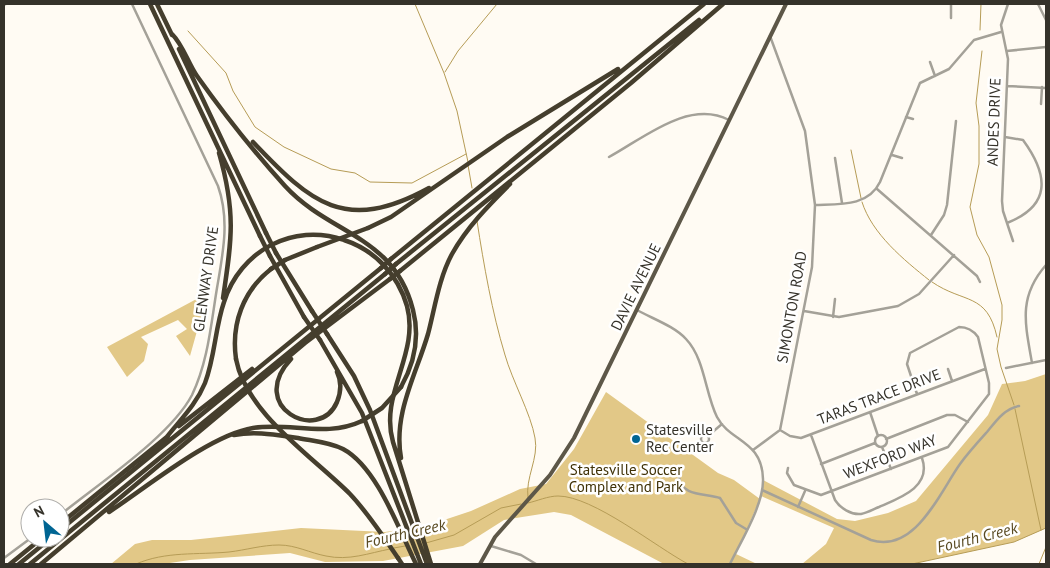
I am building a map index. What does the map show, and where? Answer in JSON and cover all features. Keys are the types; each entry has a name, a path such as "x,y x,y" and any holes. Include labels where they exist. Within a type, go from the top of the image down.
{"highway":[{"path":"150,4 270,256 304,317 333,361 362,413 409,534 416,564"},
{"path":"157,4 276,253 354,376 370,410 415,534 429,564"},
{"path":"70,522 704,4"},
{"path":"41,564 305,343 400,271 721,4"},
{"path":"30,564 396,264 721,4"},
{"path":"92,523 204,448 234,432 259,427 286,426 324,430 342,428 362,421 389,402 402,386 412,363 417,334 410,298 399,275 377,250 309,207 286,187 194,71 172,34"},
{"path":"402,564 350,494 258,406 242,383 236,359 234,340 241,310 251,290 271,269 285,260 368,228 391,217 473,160 610,75 652,45"},
{"path":"229,117 294,184 325,203 343,208 374,209 404,201 446,179"},
{"path":"406,482 398,440 400,417 426,339 444,271 451,256 483,211 512,182 568,133"},
{"path":"215,140 228,186 232,221 230,252 218,328"},
{"path":"166,438 190,410 203,387 224,302 235,278 252,257 273,243 302,236 330,236 353,243 374,255 398,284 409,318 408,349 392,395 389,419 393,442 422,534 425,554"},
{"path":"305,343 281,370 276,380 277,398 289,414 304,420 317,420 335,407 340,396 341,386 333,361"},
{"path":"70,516 232,383 280,350"},
{"path":"218,441 248,433 265,433 329,443 343,449 353,456 372,478 402,535 420,564"},
{"path":"6,564 29,548"},
{"path":"10,564 29,548"},
{"path":"18,564 38,548"}],"main road":[{"name":"DAVIE AVENUE","path":"480,564 490,546 566,454 786,4"}],"street":[{"name":"GLENWAY DRIVE","path":"70,507 160,435 186,406 204,362 224,245 225,218 218,186 132,4"},
{"path":"951,4 951,18"},
{"path":"814,205 865,199 877,189 892,155 916,88 924,81 949,69 974,40 1001,32 1008,4"},
{"path":"1038,4 1046,20"},
{"name":"ANDES DRIVE","path":"1001,32 1007,50 1002,201 1013,240"},
{"name":"SIMONTON ROAD","path":"770,36 805,131 814,205 814,249 804,311 780,430"},
{"path":"1007,50 1046,47"},
{"path":"930,62 935,76"},
{"path":"1007,86 1046,88"},
{"path":"1041,104 1042,87"},
{"path":"609,157 674,121 691,115 712,113 729,120"},
{"path":"906,117 913,119"},
{"path":"931,235 944,215 947,205 956,121"},
{"path":"1005,137 1018,138 1027,145 1043,175 1046,190 1034,211 1007,223"},
{"path":"892,155 902,158"},
{"path":"835,158 842,203"},
{"path":"877,189 954,255 977,276 980,282"},
{"path":"804,311 834,317 888,309 908,302 919,294 954,255"},
{"path":"1032,363 1026,332 1027,297 1030,287 1046,265"},
{"path":"834,317 835,299"},
{"path":"637,310 680,333 692,346 715,412 722,424 753,450 762,470 762,490 730,564"},
{"name":"WEXFORD WAY","path":"805,491 821,496 948,447 989,394 989,382 978,337 975,332 964,327 953,329 910,353 907,364 917,394"},
{"path":"1006,368 1046,360"},
{"name":"TARAS TRACE DRIVE","path":"780,430 795,438 811,435 985,368"},
{"path":"948,369 952,381"},
{"path":"762,490 871,540 885,543 896,541 906,535 928,514 960,464 1000,416 1018,406"},
{"path":"821,464 875,443 878,436 870,412"},
{"path":"882,447 886,439 947,415 961,416 968,422"},
{"path":"709,435 722,424"},
{"path":"753,450 780,430"},
{"path":"811,435 832,492 841,507 853,513 861,514 907,496 922,478 925,470 922,458"},
{"path":"878,436 883,436 886,439"},
{"path":"875,443 882,447 891,469"},
{"path":"788,468 791,482 805,491 798,508"},
{"path":"679,477 682,485 693,493 720,498 736,523 746,529"},
{"path":"4,558 20,546"},
{"path":"490,546 521,555 536,564"}],"green space":[{"path":"204,295 206,299 190,356 176,336 187,329 178,320 141,337 148,344 144,361 127,377 107,347"},
{"path":"1046,374 1046,528 1014,542 912,564 802,564 826,544 834,528 761,496 763,480 837,519 855,521 888,513 916,501 988,415 1002,384 1025,381"},
{"name":"Statesville Soccer Complex and Park","path":"606,392 718,473 734,480 760,499 736,554 757,564 664,564 571,515 554,512 504,520 463,546 383,561 325,562 290,553 190,560 163,564 111,564 135,544 152,540 191,540 301,528 385,532 426,526 471,511 520,489 546,484 574,449"}],"waterway":[{"path":"415,4 444,73 457,111 468,162"},
{"path":"445,72 458,51 497,4"},
{"path":"980,30 981,4"},
{"path":"188,31 226,73 233,91 255,127 284,147 331,169 355,173 370,182 412,183 466,154"},
{"path":"982,51 976,103 979,126 979,164 970,207 977,235 989,257 1002,305 1002,320 997,349 1014,405"},
{"path":"851,150 861,198"},
{"path":"468,165 472,188"},
{"path":"862,202 873,225 881,235 899,255 929,280"},
{"path":"477,221 500,339 508,365 530,418 535,438 536,446 528,483 528,498"},
{"path":"932,282 980,306 993,323 997,337"},
{"path":"1015,409 1041,530"},
{"name":"Fourth Creek","path":"528,503 558,496 572,498 589,504 688,564"},
{"name":"Fourth Creek","path":"426,543 454,535 501,508 521,504"},
{"name":"Fourth Creek","path":"912,564 1014,542 1046,528"},
{"name":"Fourth Creek","path":"136,564 170,555 229,552 273,545 291,546 326,556 343,558 390,549"},
{"name":"Fourth Creek","path":"394,548 405,546"},
{"path":"1039,564 1046,547"}],"place":[{"name":"Statesville Rec Center","path":"636,439"}]}
